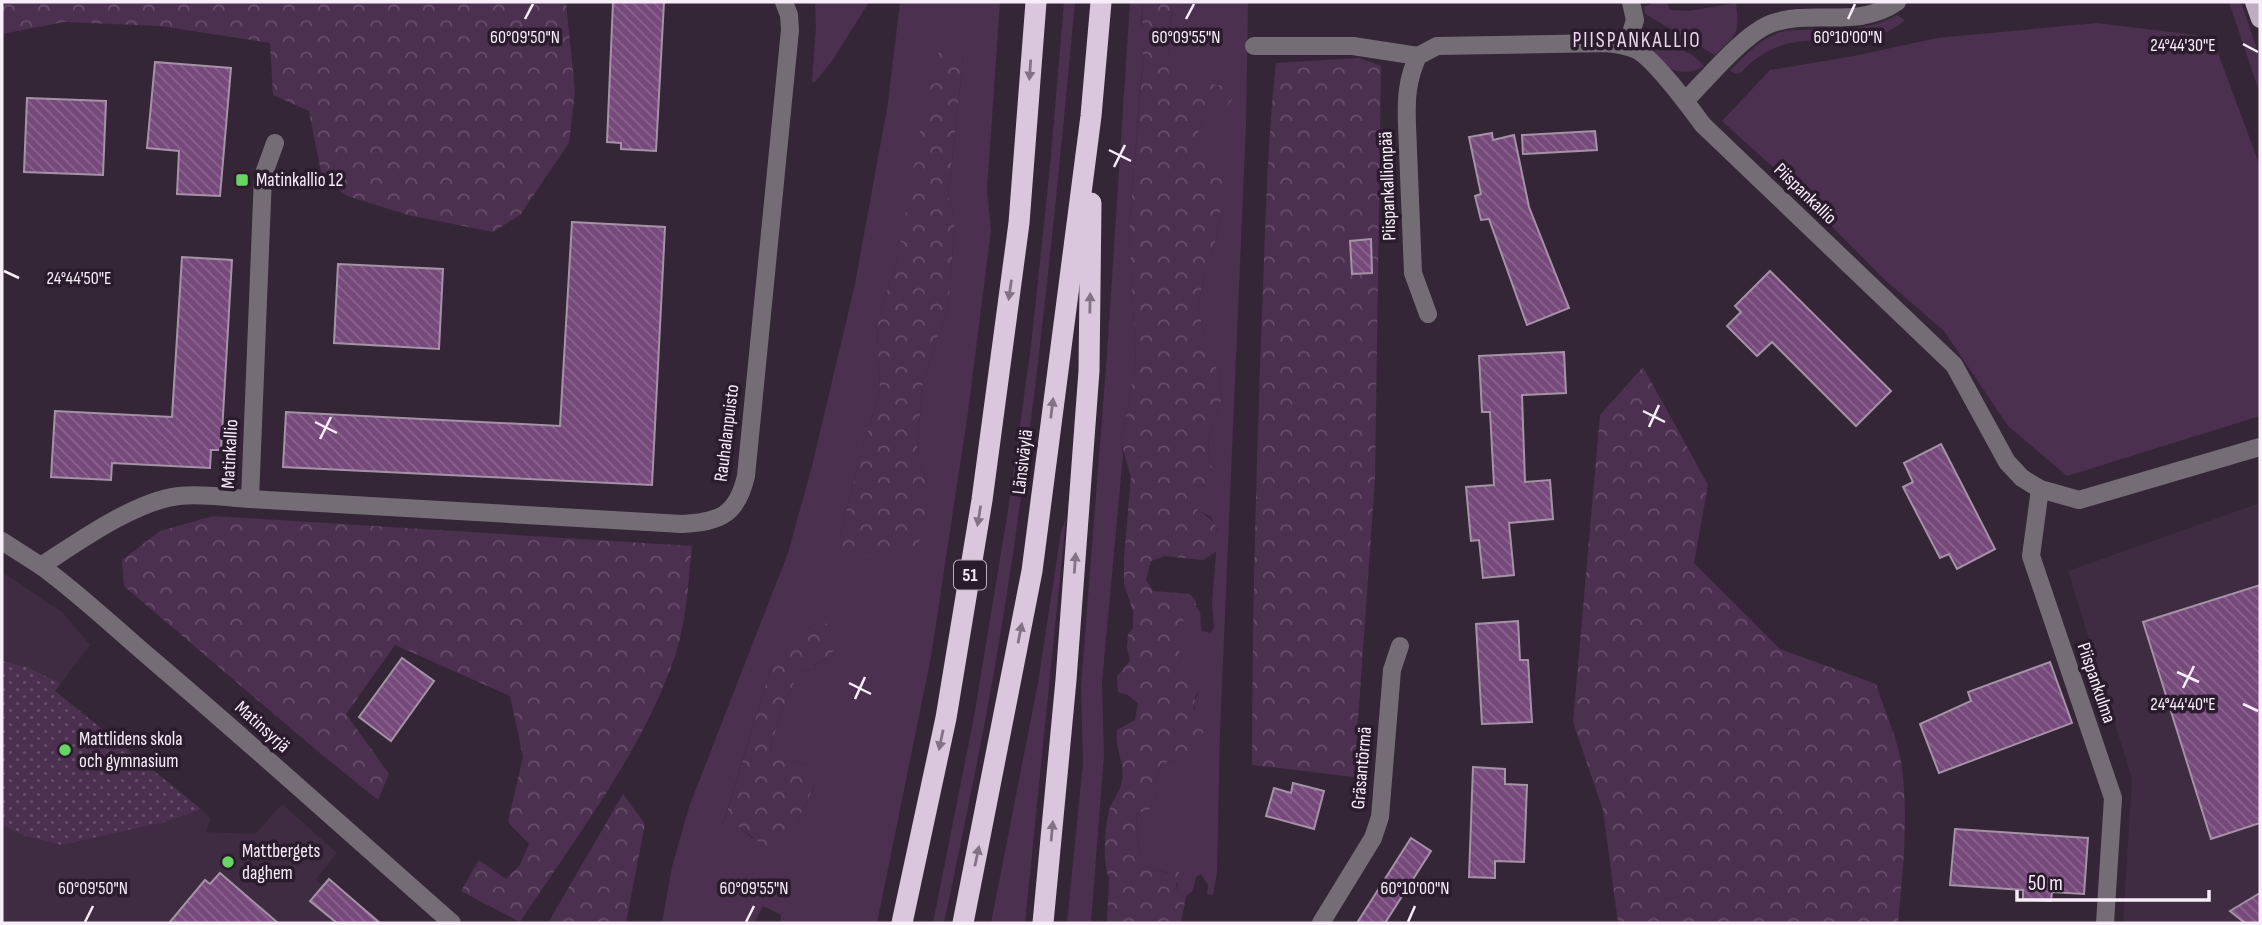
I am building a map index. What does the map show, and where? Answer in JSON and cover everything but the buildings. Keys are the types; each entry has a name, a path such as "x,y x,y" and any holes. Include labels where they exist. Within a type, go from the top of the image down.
{"highway":[{"name":"Länsiväylä","path":"902,923 946,718 982,500 1019,223 1036,2"},
{"name":"Länsiväylä","path":"963,923 1032,571 1091,116 1101,2"},
{"path":"1043,923 1066,680 1089,371 1091,116"}],"main road":[{"path":"2254,2 2260,19"}],"street":[{"name":"Rauhalanpuisto","path":"250,499 682,524 705,523 724,516 735,505 746,476 790,30 789,15 784,2"},
{"path":"1254,46 1353,46 1418,56 1437,46 1607,43 1627,46 1634,20 1631,2"},
{"path":"1685,101 1749,37 1770,24 1877,14 1897,2"},
{"name":"Piispankallio","path":"1627,46 1641,53 1703,125 1954,365 2007,462 2022,478 2040,489 2079,500 2260,447"},
{"name":"Piispankallionpää","path":"1418,56 1409,75 1407,125 1413,273 1428,314"},
{"name":"Matinkallio","path":"41,566 87,536 146,505 180,496 250,499 263,176 275,143"},
{"name":"Piispankulma","path":"2040,489 2031,556 2113,798 2105,923"},
{"path":"2,541 41,566"},
{"name":"Matinsyrjä","path":"41,566 76,592 224,720 452,923"},
{"name":"Gräsantörmä","path":"1321,923 1373,838 1380,817 1392,670 1400,646"}],"shaded area":[{"path":"2260,503 2260,923 2123,923 2132,779 2068,571"},
{"name":"Mattlidens skola och gymnasium","path":"2,572 63,613 90,645 55,691 211,818 206,832 255,834 282,804 337,853 316,879 323,886 310,900 334,923 2,923"}],"green space":[{"path":"2,2 566,2 575,91 569,143 520,215 493,232 408,215 347,196 322,177 309,111 273,95 270,43 160,26 64,22 2,34"},
{"path":"815,2 869,2 834,58 815,82 812,82 816,26"},
{"path":"900,2 1000,2 987,190 991,230 968,412 931,657 877,923 781,923 781,915 763,906 754,923 662,923 672,867 689,807 788,553 812,466 855,284 888,103","holes":["960,46 963,60 948,196 955,221 948,308 923,380 917,449 929,494 840,535 880,391 877,326 899,251 916,162","819,622 827,658 798,674 780,714 770,751 789,761 807,764 815,786 797,822 752,838 739,827 723,824 771,668 804,631"]},
{"path":"1064,2 1075,2 1046,291 1009,580 979,752 944,923 933,923 974,717 1009,504 1031,346"},
{"path":"1130,2 1143,2 1141,23 1145,33 1129,231 1136,363 1121,442 1123,455 1102,682 1104,755 1091,923 1067,923 1083,763 1081,686 1107,355"},
{"path":"1143,2 1172,2 1169,79 1229,88 1232,100 1224,110 1203,119 1198,133 1222,178 1221,209 1215,242 1206,265 1198,309 1211,358 1220,374 1221,401 1210,430 1208,449 1211,466 1217,477 1214,486 1198,485 1188,488 1187,500 1215,524 1218,531 1217,551 1203,560 1165,556 1151,561 1146,580 1153,591 1190,594 1196,601 1196,606 1190,603 1184,610 1179,653 1182,667 1201,678 1203,686 1195,697 1194,709 1203,716 1206,728 1192,753 1162,764 1153,784 1157,795 1150,809 1136,814 1142,862 1155,870 1168,873 1176,867 1182,878 1176,884 1178,893 1186,896 1181,923 1107,923 1109,877 1105,854 1106,826 1123,774 1117,730 1135,720 1138,703 1128,695 1118,692 1117,676 1130,661 1128,634 1133,628 1133,611 1124,584 1131,477 1121,442 1136,363 1129,231 1143,61"},
{"path":"1172,2 1248,2 1246,124 1220,731 1217,872 1213,895 1207,894 1208,885 1201,874 1196,877 1193,891 1186,896 1178,893 1176,867 1169,873 1155,870 1142,862 1136,814 1150,809 1157,795 1153,784 1162,764 1192,753 1206,728 1195,707 1196,698 1203,686 1181,667 1178,647 1184,610 1190,603 1200,612 1202,631 1210,633 1214,628 1212,602 1218,530 1211,517 1187,501 1188,488 1205,486 1211,466 1208,449 1210,430 1221,401 1220,374 1211,359 1198,309 1221,209 1207,152 1198,133 1203,119 1224,110 1219,84 1182,84 1168,79"},
{"path":"1656,2 1667,2 1670,10 1689,11 1736,3 1737,28 1715,55 1645,14 1644,7"},
{"path":"2229,2 2241,2 2260,58 2260,94"},
{"path":"1897,15 1905,20 1879,35 1790,43 1764,54 1740,73 1730,70 1755,46 1777,33 1864,27"},
{"path":"2097,23 2212,37 2260,166 2260,416 2067,476 2008,426 1944,331 1884,279 1776,170 1722,121 1770,70 1937,38"},
{"path":"1644,31 1694,56 1704,66 1684,72 1665,66 1650,51"},
{"path":"944,44 961,46 963,60 948,196 955,221 948,308 923,380 917,449 929,494 918,549 878,558 843,551 840,535 880,391 877,326 899,251 932,63"},
{"path":"1359,58 1381,66 1375,479 1354,777 1252,765 1252,712 1261,340 1268,167 1276,63"},
{"path":"1643,367 1708,485 1694,563 1780,649 1876,684 1901,761 1905,801 1898,923 1618,923 1603,810 1573,722 1600,415"},
{"path":"213,516 692,546 687,601 675,656 645,726 606,793 520,922 461,891 479,860 506,879 520,865 529,844 508,822 523,757 510,696 395,645 346,714 389,774 378,800 124,586 122,560 160,531"},
{"path":"1066,518 1025,923 991,923 1038,683 1061,532"},
{"path":"819,622 836,626 840,644 827,658 798,674 780,714 770,751 789,761 807,764 815,785 797,822 771,851 739,827 723,825 771,668 804,631"},
{"path":"2,661 26,667 60,683 55,691 201,809 164,822 61,845 23,835 2,825"},
{"path":"623,794 645,824 626,923 548,923"}],"place":[{"name":"Matinkallio 12","path":"242,180"},
{"name":"Mattlidens skola och gymnasium","path":"65,750"},
{"name":"Mattbergets daghem","path":"228,862"}],"district":[{"name":"PIISPANKALLIO","path":"1637,40"}]}
